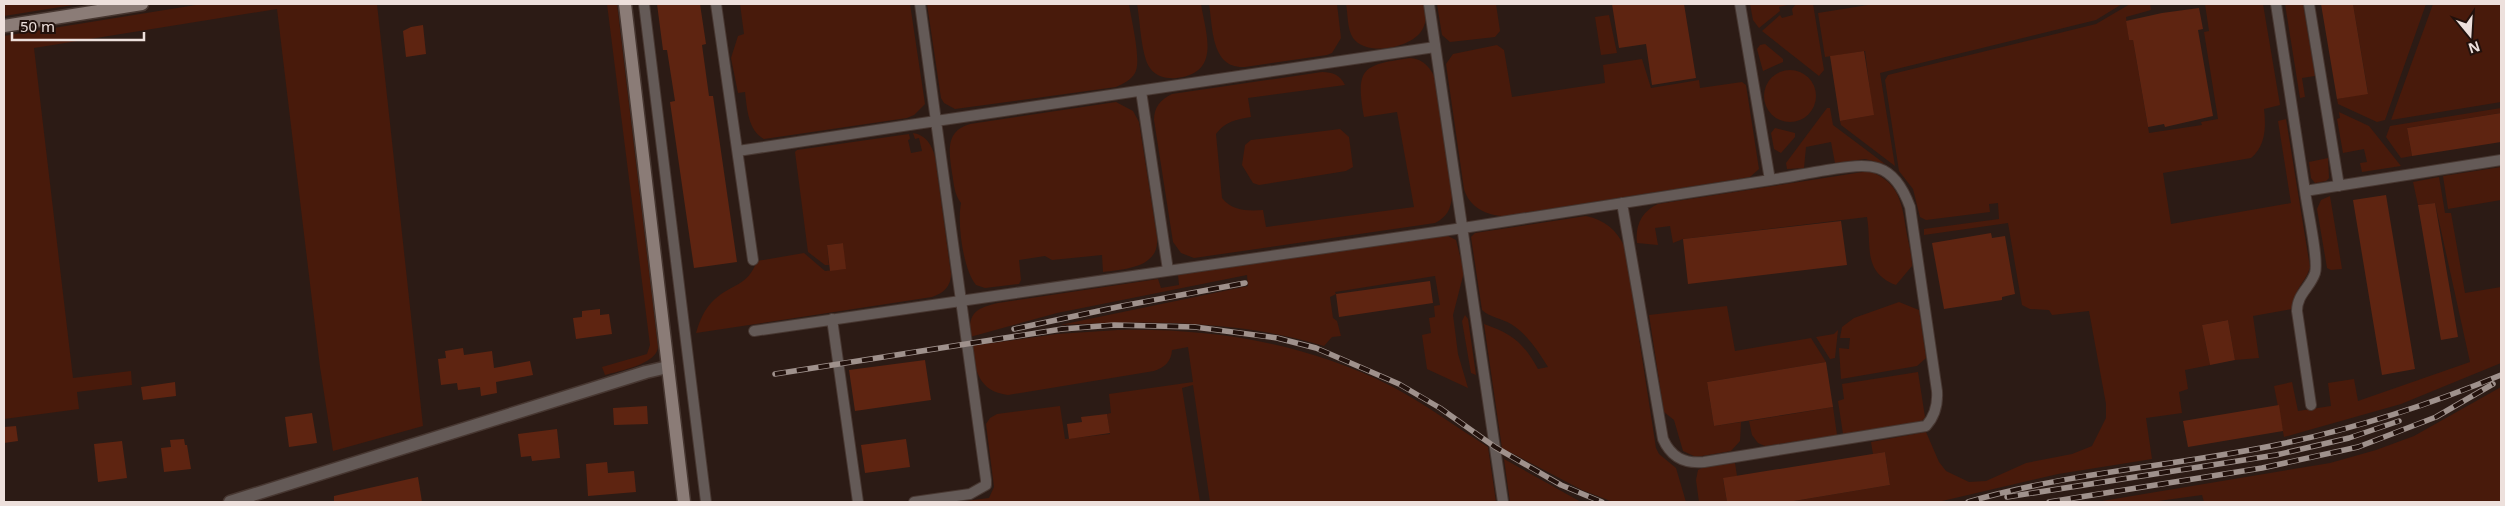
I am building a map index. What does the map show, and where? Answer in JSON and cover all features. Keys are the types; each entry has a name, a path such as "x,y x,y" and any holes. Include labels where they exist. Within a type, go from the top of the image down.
{"street":[{"path":"4,26 142,4"},
{"path":"625,4 684,502"},
{"path":"230,502 646,372 668,367"}],"lane":[{"path":"644,4 706,502"},
{"path":"716,4 753,260"},
{"path":"914,502 970,494 986,485 920,4"},
{"path":"1429,4 1503,502"},
{"path":"1740,4 1770,180"},
{"path":"2276,4 2316,267 2312,280 2298,298 2296,311 2311,405"},
{"path":"2309,4 2339,186"},
{"path":"738,151 1435,47"},
{"path":"1141,90 1168,270"},
{"path":"2305,191 2501,160"},
{"path":"754,331 1463,228 1622,203 1770,180 1870,165 1888,174 1903,189 1910,207 1937,391 1937,406 1931,421 1926,426 1704,462 1686,462 1672,454 1663,439 1622,203"},
{"path":"832,319 858,502"}],"shaded area":[{"path":"4,4 79,4 4,16"},
{"path":"202,4 377,4 423,426 333,451 320,367 277,9 34,48 73,378 131,371 132,385 77,392 79,409 4,419 4,36"},
{"path":"607,4 617,4 658,347 656,353 644,362 628,369 605,375 602,367 647,354 650,345"},
{"path":"740,4 910,4 925,104 914,115 907,118 764,139 751,125 745,92 738,93 731,58 738,36 744,34"},
{"path":"927,4 1129,4 1137,50 1137,67 1131,78 1116,87 955,109 944,103 941,98"},
{"path":"1137,4 1201,4 1206,28 1207,50 1205,60 1200,68 1191,74 1177,78 1162,77 1152,71 1145,55"},
{"path":"1209,4 1337,4 1341,38 1332,53 1327,55 1245,67 1234,66 1220,54 1216,45"},
{"path":"1346,4 1425,4 1425,24 1417,36 1409,42 1389,48 1378,49 1368,47 1359,44 1353,38"},
{"path":"1437,4 1496,4 1500,31 1495,37 1450,42 1442,35"},
{"path":"1750,4 1791,4 1779,7 1780,11 1759,28 1753,20"},
{"path":"1796,4 1813,4 1824,70 1819,76 1762,31 1780,15 1782,18 1793,15 1792,9"},
{"path":"1874,4 2122,4 2096,20 1880,73 1895,166 1841,125 1840,121 1873,115 1865,51 1825,57 1818,13"},
{"path":"2130,4 2150,4 2151,10 2126,17 2129,40 2133,40 2149,133 2202,125 2201,122 2218,119 2204,32 2209,31 2205,4 2263,4 2280,105 2264,109 2265,129 2260,148 2251,158 2163,173 2171,224 2291,203 2278,121 2286,119 2310,267 2295,296 2292,309 2253,316 2259,358 2235,360 2228,320 2202,325 2210,365 2185,370 2188,389 2179,392 2182,413 2146,418 2152,459 2058,474 1938,502 1788,502 1890,485 1885,452 1873,454 1871,442 1926,432 1939,462 1946,471 1969,482 1986,481 2026,463 2072,454 2092,446 2106,418 2106,404 2089,311 2052,315 2049,310 2030,309 2022,305 2008,223 1924,235 1924,229 1999,219 1998,203 1989,204 1990,212 1926,220 1920,217 1913,189 1899,171 1885,80 1888,75 2096,24"},
{"path":"2285,4 2303,4 2315,76 2302,78 2305,97 2300,98"},
{"path":"2353,4 2426,4 2385,120 2377,122 2338,104 2337,99 2368,93"},
{"path":"2433,4 2501,4 2501,102 2391,120"},
{"path":"1609,15 1617,53 1601,55 1595,17"},
{"path":"1765,44 1783,59 1783,62 1763,71 1757,49 1760,45"},
{"path":"1497,45 1504,50 1512,97 1605,83 1603,65 1642,59 1651,88 1699,80 1700,88 1742,82 1746,85 1759,169 1750,177 1504,216 1485,212 1470,201 1464,189 1446,64 1453,54"},
{"path":"1410,58 1419,60 1427,65 1436,81 1452,196 1451,205 1443,218 1435,223 1194,258 1181,253 1173,242 1154,120 1158,104 1172,94 1322,72 1336,75 1345,85 1248,98 1251,117 1231,122 1223,126 1216,134 1222,198 1235,208 1263,210 1266,227 1414,207 1397,112 1364,117 1361,100 1362,78 1366,71 1382,63"},
{"path":"1790,70 1800,72 1808,78 1814,86 1816,96 1814,106 1808,114 1800,120 1790,122 1780,120 1772,114 1766,106 1764,96 1766,86 1772,78 1780,72"},
{"path":"1116,102 1133,111 1139,122 1157,237 1153,255 1147,261 1131,268 1103,272 1102,255 1052,260 1045,256 1019,260 1021,280 1019,284 985,288 976,285 971,278 964,258 960,222 961,203 954,185 951,165 951,143 956,132 970,124"},
{"path":"1827,108 1830,108 1833,125 1885,164 1865,159 1835,163 1831,142 1806,147 1804,168 1787,169 1786,163"},
{"path":"2501,108 2501,113 2407,128 2412,156 2401,158 2386,137 2390,126"},
{"path":"2339,112 2369,126 2401,166 2362,172 2360,163 2367,162 2364,149 2343,153 2337,119 2340,118"},
{"path":"1775,128 1795,133 1795,137 1781,153 1774,149 1771,133"},
{"path":"1340,129 1349,137 1353,167 1346,171 1259,185 1253,183 1242,165 1245,145 1251,140"},
{"path":"913,133 928,141 935,157 951,274 950,282 943,291 932,297 696,333 703,315 711,303 749,276 757,261 804,253 825,271 845,269 843,243 827,245 829,265 825,265 808,252 795,152 797,150 909,134 910,139 908,140 911,153 922,151 919,138 915,139"},
{"path":"2328,158 2329,178 2326,181 2315,183 2311,178 2309,162"},
{"path":"2501,167 2501,200 2448,209 2443,176"},
{"path":"1869,171 1888,182 1898,196 1901,205 1912,266 1896,285 1885,280 1873,265 1869,248 1867,217 1683,239 1673,243 1670,226 1655,228 1658,245 1637,243 1637,230 1641,219 1652,207 1658,204"},
{"path":"2439,177 2445,213 2451,213 2465,293 2501,287 2501,363 2401,404 2284,437 2274,386 2292,382 2298,411 2331,406 2328,383 2354,379 2358,401 2470,362 2435,203 2418,205 2413,182"},
{"path":"2330,196 2342,269 2331,270 2327,268 2317,209 2321,200"},
{"path":"1586,216 1599,220 1610,227 1625,248 1656,448 1659,454 1676,468 1686,502 1613,502 1582,490 1502,448 1484,324 1502,331 1516,340 1527,352 1538,369 1548,367 1532,343 1517,328 1482,310 1471,237 1475,233"},
{"path":"1448,236 1456,240 1464,272 1453,315 1458,354 1468,388 1427,369 1422,335 1431,333 1429,318 1435,317 1434,306 1440,305 1435,276 1335,292 1336,294 1330,297 1333,318 1337,321 1341,336 1332,337 1324,346 1292,337 1259,331 1193,324 1126,323 1060,325 1248,286 1247,275 1057,313 970,337 970,322 975,313 984,307 998,303 1158,279 1161,288 1179,285 1178,275"},
{"path":"1899,302 1919,310 1926,358 1917,366 1841,379 1839,348 1849,349 1850,338 1840,338 1842,327 1854,318"},
{"path":"1727,306 1735,351 1811,338 1826,362 1707,382 1714,426 1741,422 1740,441 1731,451 1696,457 1683,451 1674,420 1664,412 1649,315"},
{"path":"1465,315 1468,319 1476,375 1471,373 1462,321"},
{"path":"1118,330 1189,332 1258,341 1326,359 1359,371 1391,386 1428,407 1488,447 1496,502 1210,502 1193,385 1182,388 1200,502 958,502 989,498 994,487 986,424 990,418 997,414 1060,406 1065,439 1110,434 1107,414 1111,413 1109,394 1193,382 1188,347 1172,350 1167,364 1154,371 1008,395 998,393 984,384 977,371 971,346 1057,334"},
{"path":"1838,330 1835,358 1830,359 1816,337 1834,334"},
{"path":"1918,372 1925,417 1922,421 1843,434 1838,401 1844,399 1842,384"},
{"path":"2501,387 2501,502 2204,502 2202,495 2151,502 2096,502 2330,463 2376,450 2414,436"},
{"path":"1833,407 1837,435 1765,446 1758,443 1752,435 1749,421"},
{"path":"1504,459 1581,502 1510,502"},
{"path":"1735,463 1737,476 1723,479 1727,502 1699,502 1696,480 1698,470 1704,467"}],"building":[{"path":"657,4 700,4 706,44 702,45 709,96 713,96 737,262 694,268 670,102 675,101 667,50 663,50"},
{"path":"1612,4 1684,4 1696,78 1652,85 1646,44 1619,48"},
{"path":"2321,4 2353,4 2368,94 2337,99"},
{"path":"2199,8 2203,29 2198,30 2213,116 2165,127 2164,124 2148,127 2133,40 2129,40 2126,21 2162,13"},
{"path":"423,25 426,54 406,57 403,31 411,27"},
{"path":"1864,51 1874,115 1840,121 1830,56"},
{"path":"2501,113 2501,142 2412,156 2407,128"},
{"path":"2386,195 2415,369 2382,375 2353,200"},
{"path":"2435,203 2458,337 2441,340 2418,205"},
{"path":"1841,221 1847,265 1688,284 1683,239"},
{"path":"1991,233 1992,238 2005,236 2015,294 2002,297 2002,300 1944,309 1932,243"},
{"path":"843,243 846,269 830,271 827,245"},
{"path":"1430,281 1433,303 1339,317 1336,294"},
{"path":"600,309 600,315 609,314 612,334 576,339 573,318 582,317 582,311"},
{"path":"2228,320 2235,360 2210,365 2202,325"},
{"path":"463,348 464,355 492,351 494,368 530,361 533,375 496,382 497,393 481,396 480,387 458,390 457,383 441,385 438,359 446,358 445,351"},
{"path":"925,360 931,400 855,411 849,370"},
{"path":"1826,362 1833,407 1714,426 1707,382"},
{"path":"175,382 176,396 143,400 141,387"},
{"path":"2279,405 2283,431 2188,447 2183,421"},
{"path":"647,406 648,424 614,425 613,408"},
{"path":"312,413 317,443 289,447 285,417"},
{"path":"1107,414 1110,433 1069,439 1067,424 1082,422 1081,417"},
{"path":"16,426 18,441 4,443 4,427"},
{"path":"557,429 560,458 532,461 531,456 521,457 518,434"},
{"path":"184,439 185,445 187,445 191,469 164,472 161,448 171,447 170,440"},
{"path":"906,439 910,467 865,473 861,445"},
{"path":"122,441 127,478 98,482 94,444"},
{"path":"1885,452 1890,485 1788,502 1727,502 1723,478"},
{"path":"607,462 608,473 634,471 636,492 588,496 586,464"},
{"path":"418,477 422,502 334,502 334,496"}],"railway":[{"path":"1014,329 1245,283"},
{"path":"775,374 1062,329 1114,325 1195,327 1277,338 1316,348 1399,384 1440,408 1495,447 1561,485 1602,502"},
{"path":"1968,502 2045,483 2242,452 2309,438 2392,415 2501,375"},
{"path":"2049,502 2262,468 2358,447 2436,417 2493,384"},
{"path":"2007,497 2276,455 2349,438 2399,421"}]}
